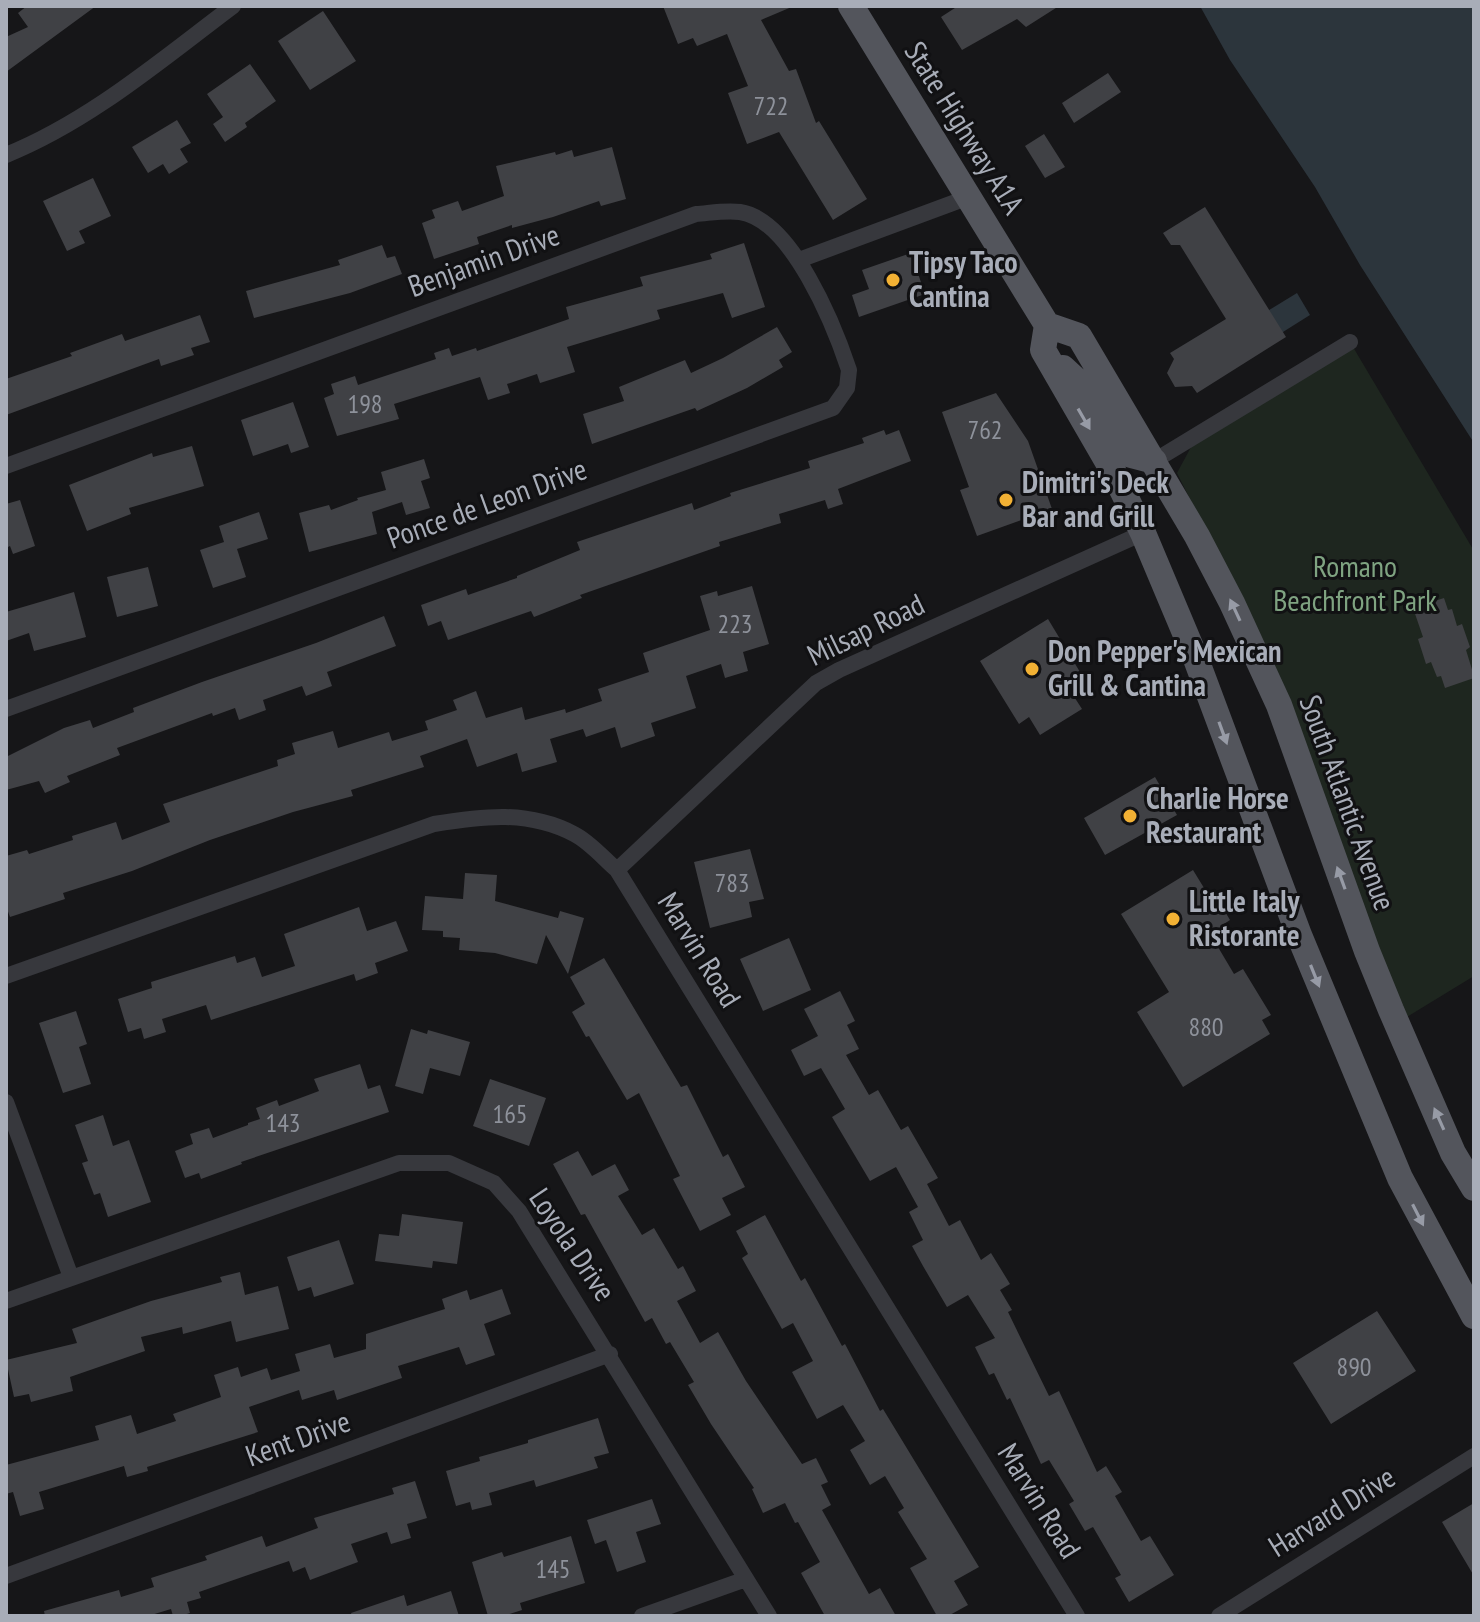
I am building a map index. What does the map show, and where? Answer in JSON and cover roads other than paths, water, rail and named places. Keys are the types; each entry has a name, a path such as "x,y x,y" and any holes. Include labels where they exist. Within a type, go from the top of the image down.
{"main road":[{"name":"State Highway A1A","path":"851,6 969,197 1045,337"},
{"name":"South Atlantic Avenue","path":"1045,337 1079,336 1154,461 1232,603 1279,705 1367,951 1453,1153 1474,1188"},
{"path":"1045,337 1143,533 1192,649 1304,949 1400,1178 1474,1316"}],"street":[{"path":"6,155 38,142 105,102 233,6"},
{"path":"799,260 969,197"},
{"name":"Benjamin Drive","path":"6,466 696,214 741,211 776,230 799,260"},
{"name":"Ponce de Leon Drive","path":"6,709 833,408 847,388 849,370 799,260"},
{"path":"1154,461 1350,342"},
{"name":"Milsap Road","path":"617,870 816,683 1143,533"},
{"name":"Marvin Road","path":"6,976 434,824 486,815 532,818 576,835 617,870 1077,1616"},
{"path":"6,1102 71,1277"},
{"name":"Loyola Drive","path":"6,1301 399,1163 449,1163 494,1183 519,1211 769,1616"},
{"name":"Kent Drive","path":"6,1576 610,1354"},
{"name":"Harvard Drive","path":"1219,1616 1474,1456"},
{"path":"642,1616 746,1579"}],"place":[{"name":"Tipsy Taco Cantina","path":"893,280"},
{"name":"Dimitri's Deck Bar and Grill","path":"1006,500"},
{"name":"Don Pepper's Mexican Grill & Cantina","path":"1032,669"},
{"name":"Charlie Horse Restaurant","path":"1130,816"},
{"name":"Little Italy Ristorante","path":"1173,919"}],"park label":[{"name":"Romano Beachfront Park","path":"1355,584"}]}
